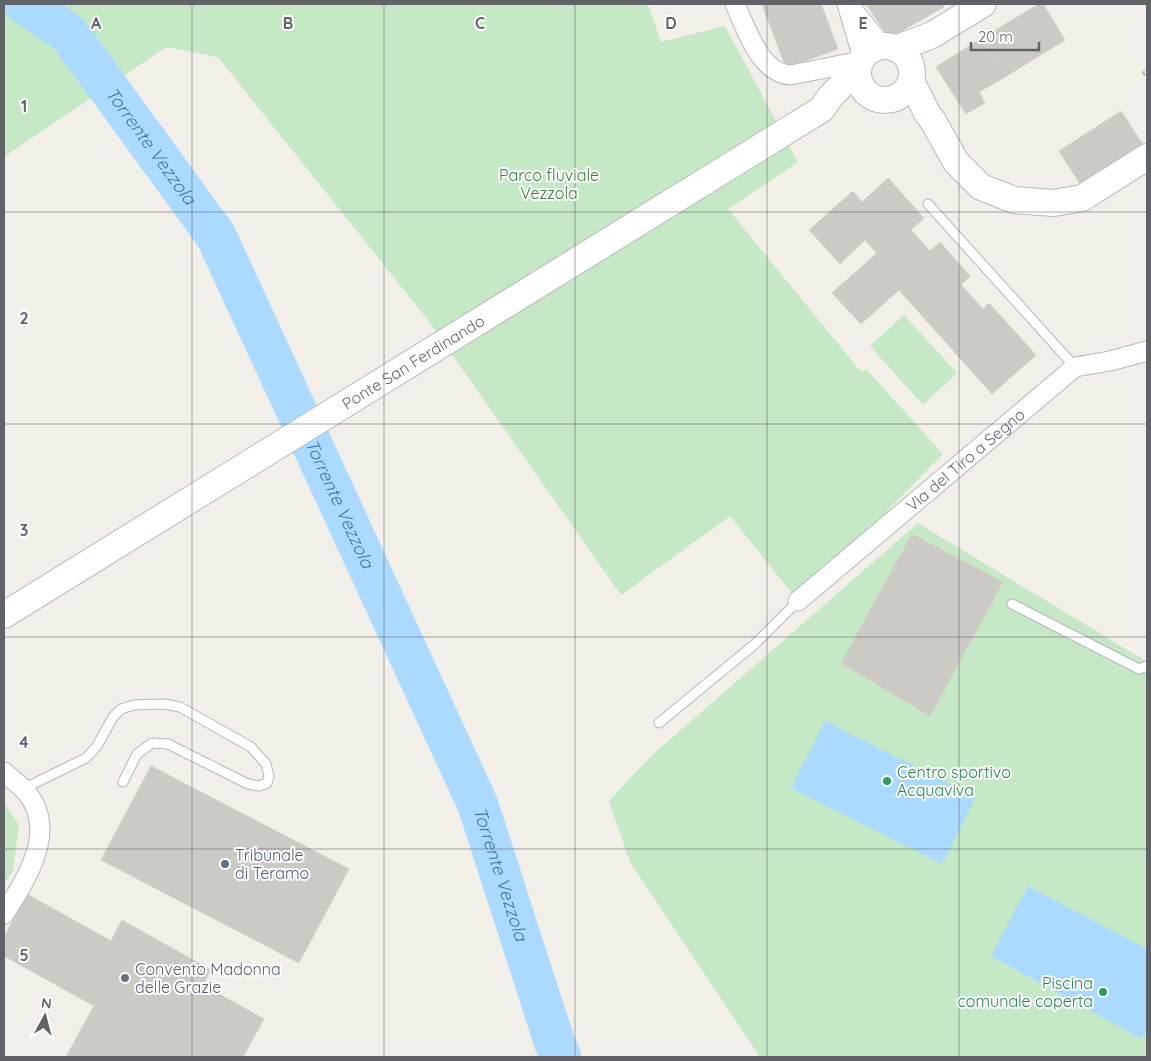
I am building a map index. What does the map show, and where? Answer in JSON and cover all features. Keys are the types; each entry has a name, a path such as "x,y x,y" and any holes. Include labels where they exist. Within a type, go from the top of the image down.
{"street":[{"path":"735,4 757,50 774,71 782,75 884,61"},
{"path":"847,4 884,61 934,121 956,162 981,187 1014,200 1054,203 1082,198 1147,157"},
{"path":"927,113 878,98 860,84 858,76 983,4"},
{"name":"Ponte San Ferdinando","path":"4,615 822,109 830,97 884,61 907,90 899,96 878,98 822,109"},
{"path":"1075,367 1110,361 1147,350"},
{"name":"Via del Tiro a Segno","path":"798,602 1075,367"},
{"path":"4,772 27,792 35,806 39,820 40,836 33,862 23,885 4,914"}],"lane":[{"path":"928,204 1075,367"},
{"path":"659,723 755,644 798,602"},
{"path":"1012,604 1139,669 1147,666"},
{"path":"23,789 86,758 97,746 113,718 121,709 134,705 156,704 180,707 251,747 266,764 269,776 267,783 259,786 248,784 168,744 152,742 137,754 123,782"}],"green space":[{"name":"Parco fluviale Vezzola","path":"4,4 648,4 661,42 725,26 798,162 728,209 857,367 862,372 866,369 943,454 798,601 730,516 621,595 427,319 218,57 166,47 4,157"},
{"path":"904,315 957,373 923,405 870,346"},
{"name":"Centro sportivo Acquaviva","path":"918,523 1147,662 1147,1057 760,1057 630,862 609,801 651,756"},
{"path":"4,802 19,825 13,870 4,884"}],"water":[{"path":"825,721 976,797 942,864 791,788"},
{"name":"Piscina comunale coperta","path":"1028,886 1147,949 1147,1029 1142,1039 991,956"}],"building":[{"path":"762,4 821,4 838,49 786,68"},
{"path":"866,4 943,4 944,7 889,38"},
{"path":"1039,4 1043,4 1065,40 1005,77 982,38"},
{"path":"982,38 1005,77 979,92 985,103 966,114 936,67"},
{"path":"1121,111 1144,146 1082,187 1059,151"},
{"path":"888,178 924,218 911,230 930,251 940,242 970,276 961,285 983,309 989,303 1036,355 992,394 899,290 861,324 832,293 877,253 865,240 840,264 809,230 853,191 862,202"},
{"path":"912,534 1003,582 930,716 841,663"},
{"name":"Tribunale di Teramo","path":"151,766 349,869 299,963 101,860"},
{"name":"Convento Madonna delle Grazie","path":"27,894 111,941 122,920 211,970 203,985 264,1019 243,1057 92,1057 72,1046 94,1006 4,956 4,937"},
{"path":"72,1046 92,1057 66,1057"}],"waterway":[{"name":"Torrente Vezzola","path":"25,4 69,34 216,236 478,805 555,1044 561,1057"}],"place":[{"name":"Centro sportivo Acquaviva","path":"887,781"},
{"name":"Tribunale di Teramo","path":"225,864"},
{"name":"Convento Madonna delle Grazie","path":"125,978"},
{"name":"Piscina comunale coperta","path":"1103,992"}]}
